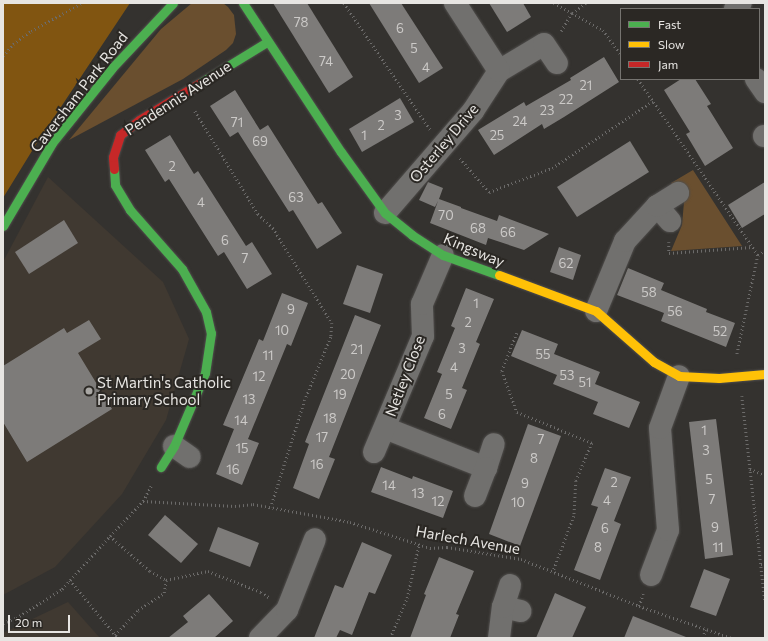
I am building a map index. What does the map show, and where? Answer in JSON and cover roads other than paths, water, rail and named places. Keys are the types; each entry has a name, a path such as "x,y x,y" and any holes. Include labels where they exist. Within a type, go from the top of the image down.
{"street":[{"name":"Caversham Park Road","path":"3,226 52,143 112,68 173,3"},
{"name":"Kingsway","path":"242,3 341,152 386,213 412,235 443,255 596,311 654,362 679,376 719,378 739,375 765,374"},
{"path":"455,3 499,71"},
{"name":"Osterley Drive","path":"386,213 473,111 499,71 551,40 557,63"},
{"name":"Pendennis Avenue","path":"161,467 182,451 205,374 211,332 206,312 182,269 130,210 115,185 113,157 120,135 139,120 267,42"},
{"path":"757,80 765,92"},
{"path":"596,311 625,241 664,214 678,193"},
{"name":"Netley Close","path":"374,452 423,336 422,304 443,255"},
{"path":"651,575 668,530 660,428 679,376"},
{"name":"Netley Close","path":"385,428 486,468"},
{"path":"475,496 494,444"},
{"path":"260,638 288,610 315,564 315,539"},
{"path":"499,638 512,609 510,584"}],"place":[{"name":"St Martin's Catholic Primary School","path":"89,391"}]}
